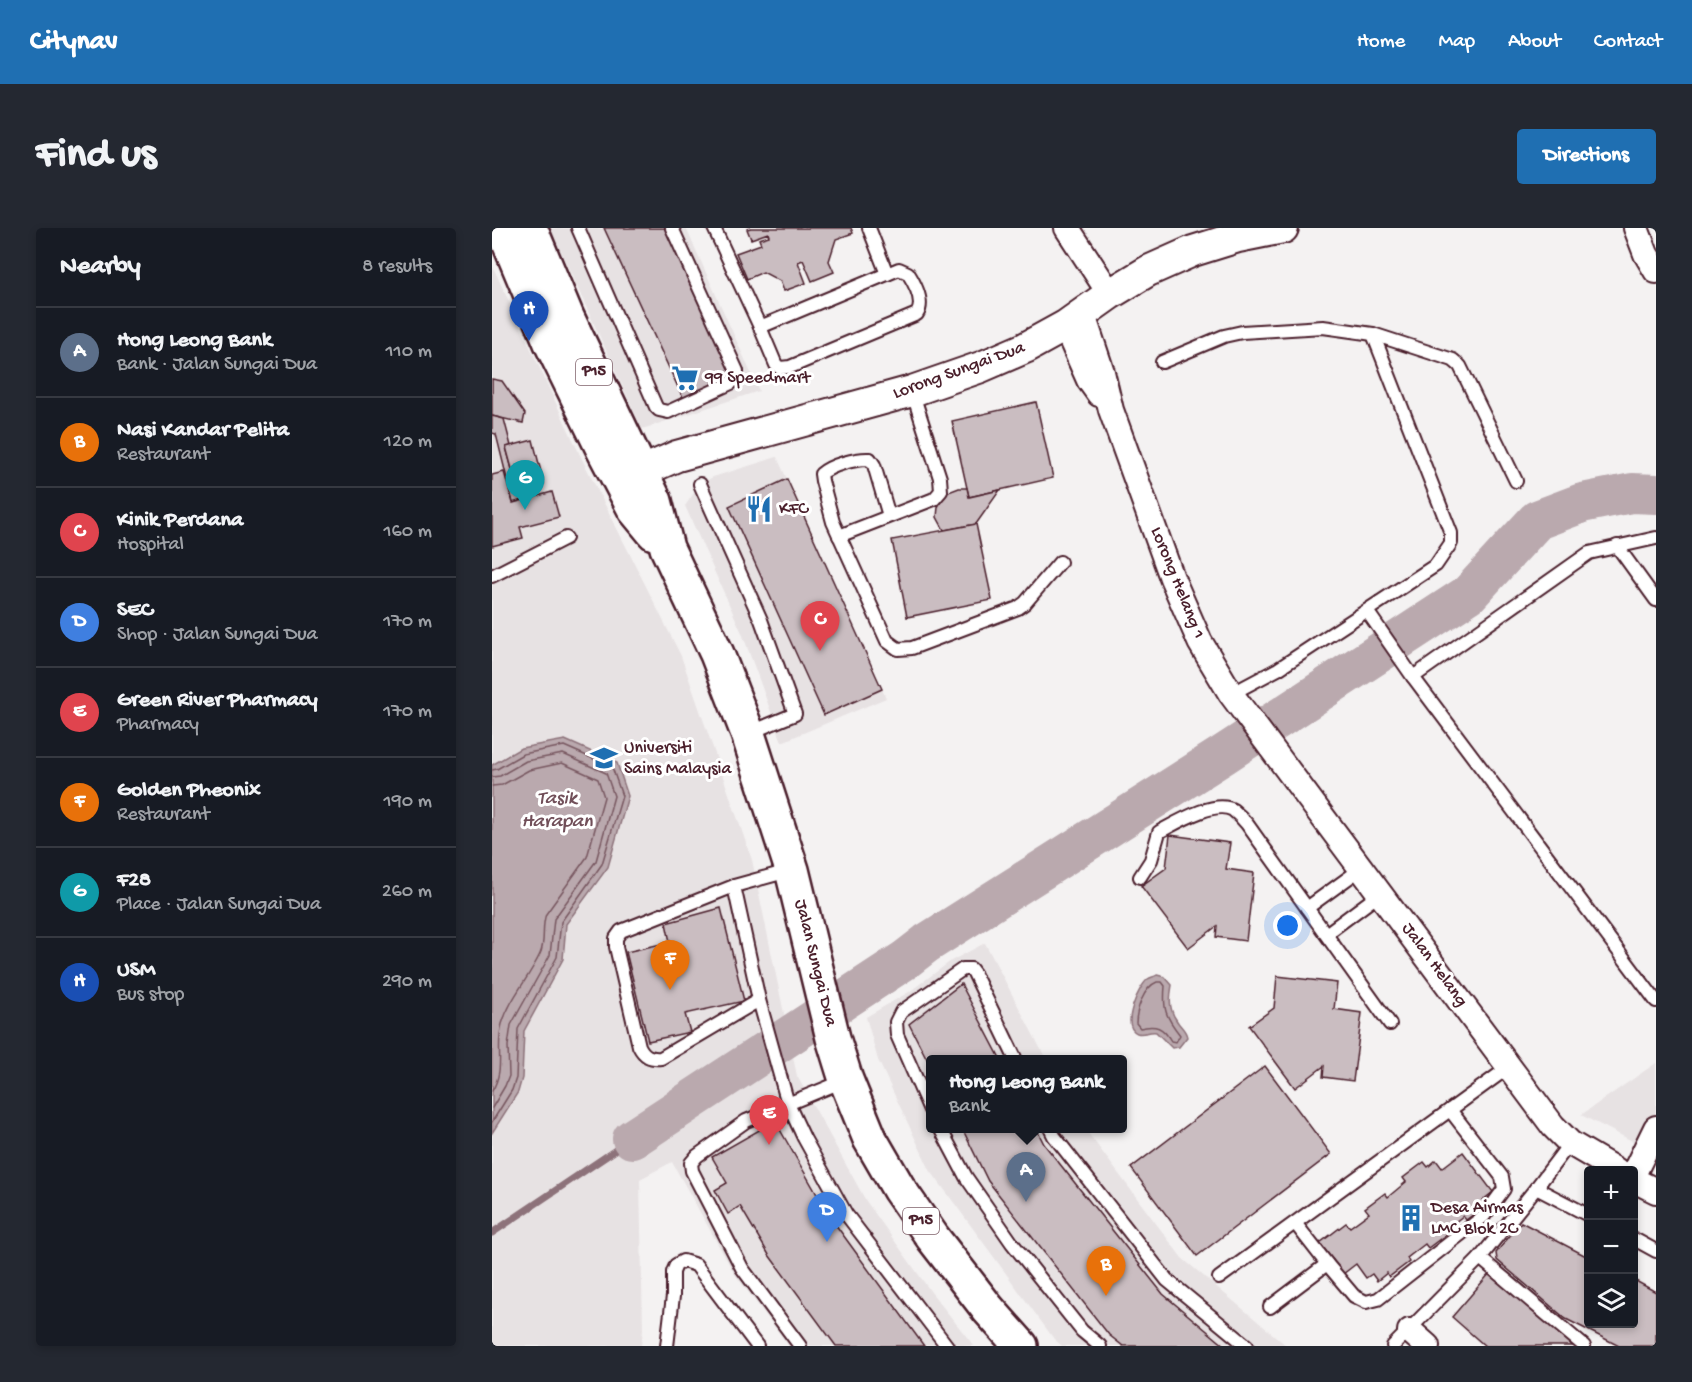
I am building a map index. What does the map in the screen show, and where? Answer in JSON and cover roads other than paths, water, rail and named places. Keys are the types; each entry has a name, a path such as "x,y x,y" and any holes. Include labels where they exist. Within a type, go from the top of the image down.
{"main road":[{"name":"Jalan Sungai Dua","path":"503,228 551,343 630,476"},
{"name":"Jalan Sungai Dua","path":"530,228 630,476 635,510 667,549 717,654 748,734 792,870 833,1038 846,1080 870,1139 899,1189 933,1238 988,1309 1021,1346"}],"street":[{"path":"1068,228 1110,294"},
{"name":"Lorong Sungai Dua","path":"630,476 676,456 912,391 981,367 1025,348 1074,320 1110,294 1148,271 1193,251 1238,237 1283,228"},
{"path":"1636,228 1646,254 1656,271"},
{"name":"Lorong Helang 1","path":"1074,320 1102,372 1111,410 1172,578 1200,642 1238,703 1267,743"},
{"name":"Jalan Helang","path":"1267,743 1553,1126 1570,1143 1610,1166"},
{"path":"1637,1166 1656,1128"},
{"path":"1638,1182 1656,1191"}],"lane":[{"path":"578,228 656,407 668,412 731,383 737,376 737,371 672,228"},
{"path":"714,228 776,365 780,368 785,369 917,314 921,305 908,273 899,269 760,327"},
{"path":"869,228 887,274"},
{"path":"1162,362 1224,336 1242,332 1323,327 1373,334 1454,360 1460,366 1516,481"},
{"path":"1238,703 1278,669 1436,565 1450,543 1451,532 1373,334"},
{"path":"839,536 934,499 942,491 940,478 912,391"},
{"path":"889,516 874,465 870,459 827,470 821,477 839,536 887,641 898,650 912,648 1017,608 1025,603 1060,562"},
{"path":"700,484 761,620 795,714 748,734"},
{"path":"492,576 566,538"},
{"path":"1413,677 1578,560 1589,554 1617,546 1656,538"},
{"path":"1617,546 1656,600"},
{"path":"1367,611 1401,661 1656,1001"},
{"path":"1140,877 1151,860 1159,832 1215,807 1232,809 1247,824 1389,1024"},
{"path":"1307,908 1362,868"},
{"path":"759,1000 661,1058 651,1059 643,1053 639,1046 616,947 616,938 621,931 734,886 792,870"},
{"path":"734,886 759,1000 788,1104 846,1214 947,1346"},
{"path":"1326,934 1381,893"},
{"path":"926,1101 897,1035 896,1022 901,1012 963,969 971,969 974,973 1014,1055"},
{"path":"1219,1278 1509,1067"},
{"path":"800,1346 742,1268 692,1171 691,1163 697,1156 746,1121 846,1080"},
{"path":"1295,1223 1354,1296 1366,1302 1378,1299 1484,1216 1503,1189 1503,1177 1450,1110"},
{"path":"943,1133 966,1177 1012,1243 1082,1331 1100,1346"},
{"path":"1052,1133 1167,1280 1247,1346"},
{"path":"1410,1341 1480,1258 1570,1143"},
{"path":"1536,1188 1584,1213"},
{"path":"1638,1241 1656,1251"},
{"path":"1480,1258 1584,1346"},
{"path":"666,1346 673,1296 673,1272 676,1265 683,1261 696,1265 757,1346"},
{"path":"1270,1307 1327,1264"}],"water":[{"name":"Tasik Harapan","path":"565,740 617,763 628,796 608,867 566,924 563,959 524,1031 522,1078 518,1092 492,1133 492,765 521,748"},
{"path":"1157,975 1165,977 1172,985 1170,1001 1172,1010 1187,1037 1179,1047 1172,1048 1156,1032 1137,1033 1132,1029 1130,1023 1133,1006 1140,989 1148,979"}],"waterway":[{"path":"632,1139 905,960 927,943 1223,755 1469,594 1537,520 1582,503 1632,493 1656,494"},
{"path":"492,1233 632,1139"}],"place":[{"name":"USM","path":"529,341"},
{"name":"99 Speedmart","path":"685,378"},
{"name":"KFC","path":"759,509"},
{"name":"F28","path":"525,510"},
{"name":"Kinik Perdana","path":"820,651"},
{"name":"Universiti Sains Malaysia","path":"604,758"},
{"name":"Golden Pheonix","path":"670,990"},
{"name":"Green River Pharmacy","path":"769,1145"},
{"name":"Hong Leong Bank","path":"1026,1202"},
{"name":"Desa Airmas LMC Blok 2C","path":"1411,1218"},
{"name":"SEC","path":"827,1242"},
{"name":"Nasi Kandar Pelita","path":"1106,1296"}]}
